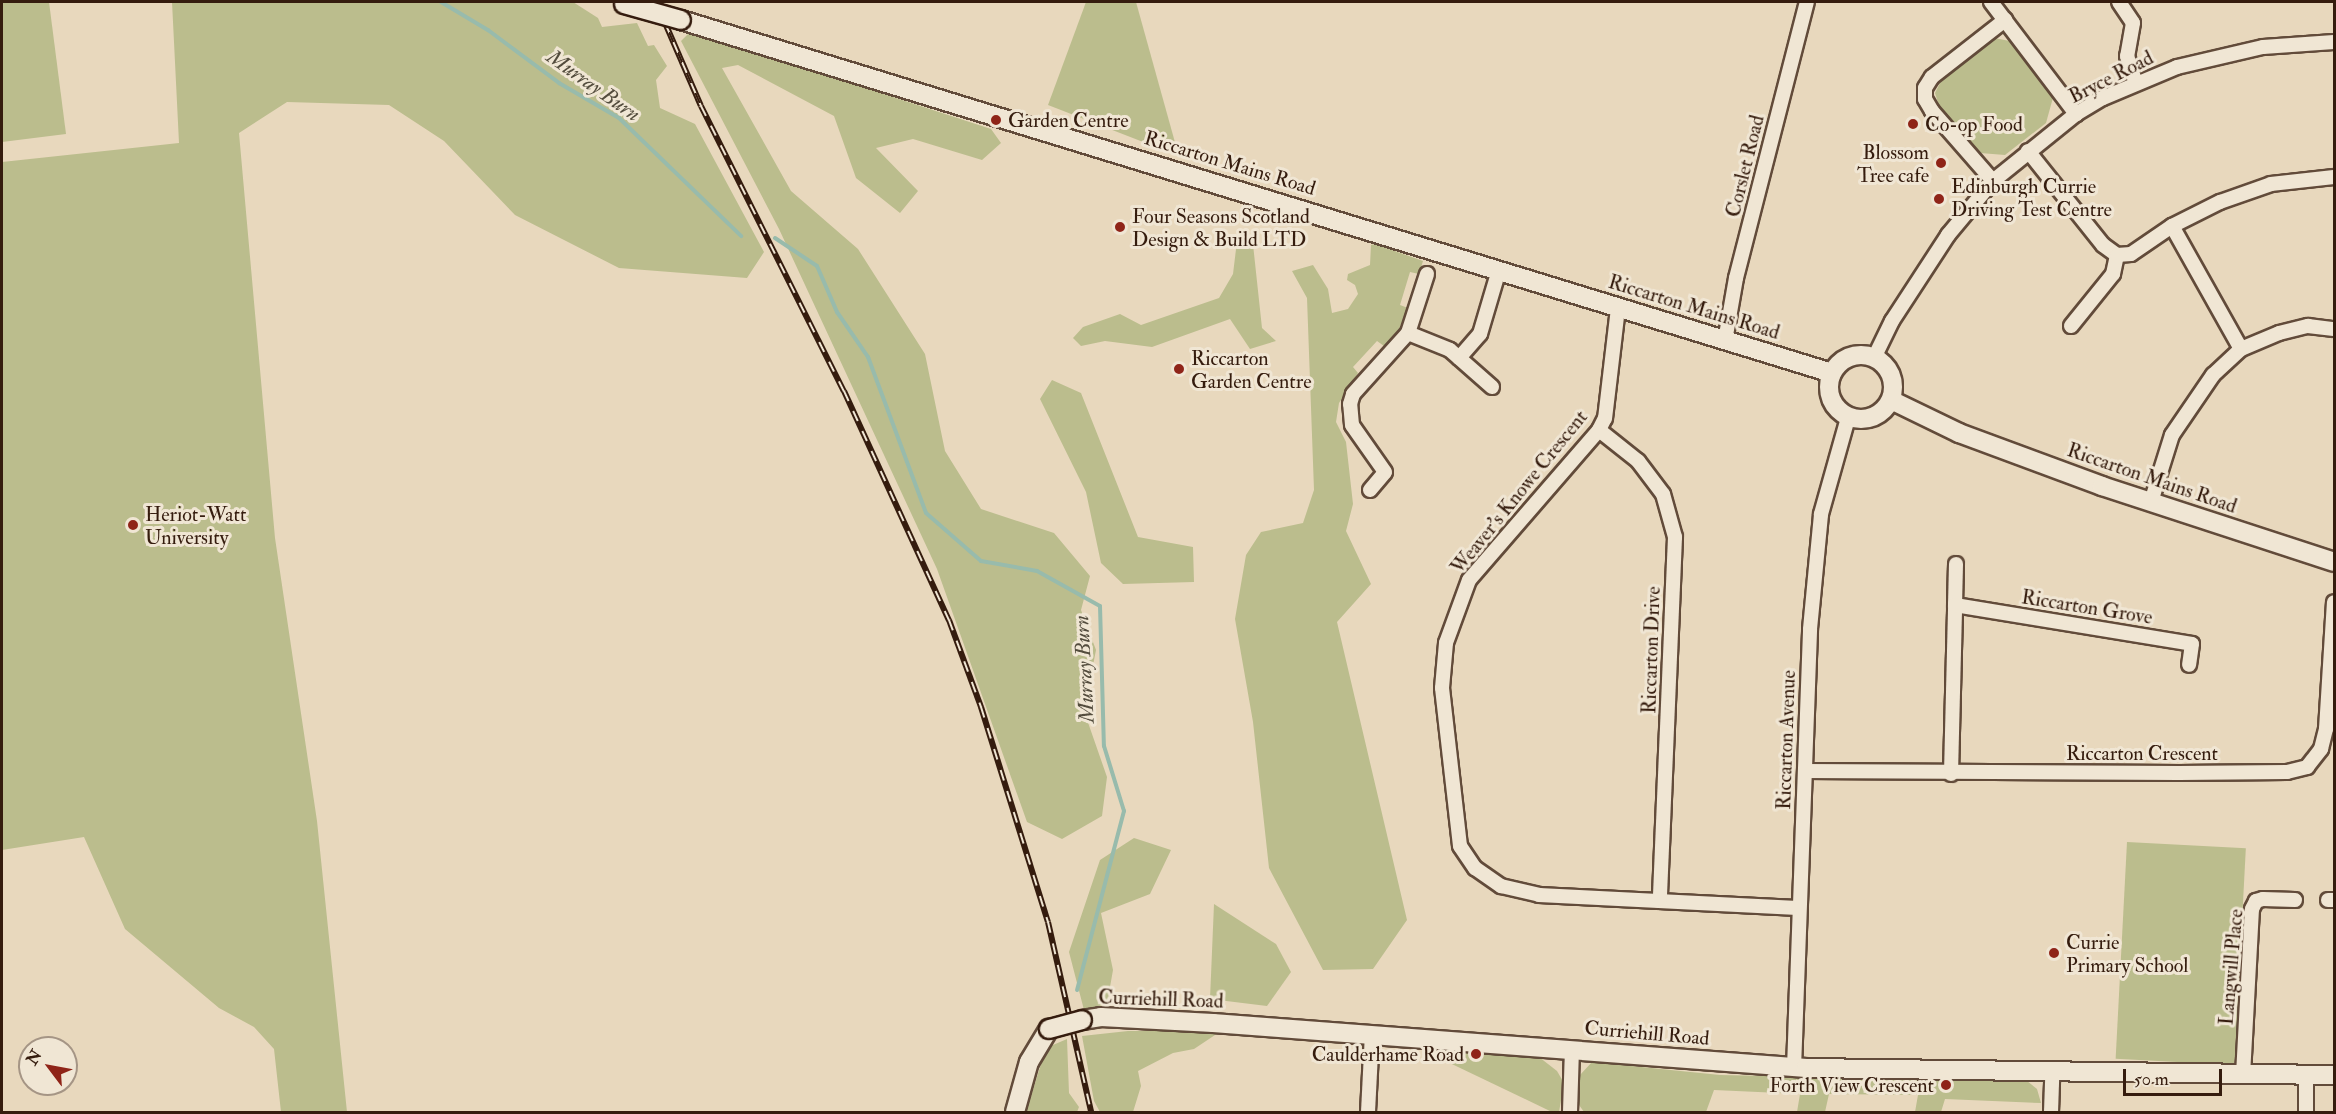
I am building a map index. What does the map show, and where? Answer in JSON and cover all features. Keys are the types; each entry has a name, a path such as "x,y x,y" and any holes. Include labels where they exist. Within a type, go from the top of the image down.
{"street":[{"name":"Corslet Road","path":"1725,341 1736,278 1808,2"},
{"path":"1991,2 2076,114"},
{"path":"2119,2 2133,23 2127,56 2136,83"},
{"name":"Riccarton Mains Road","path":"618,3 681,20 1832,373"},
{"path":"1993,181 1924,99 1925,88 1932,77 2005,20"},
{"name":"Bryce Road","path":"1874,358 1892,321 1948,235 1993,181 2076,114 2136,83 2224,54 2263,46 2334,42"},
{"path":"2028,151 2103,245 2117,255 2131,254 2172,226 2220,202 2271,184 2334,177"},
{"path":"2172,226 2241,349"},
{"path":"2071,326 2113,274 2117,255"},
{"path":"1460,358 1480,334 1499,270"},
{"path":"1370,490 1385,472 1353,425 1350,404 1353,394 1408,333 1427,274"},
{"name":"Weaver's Knowe Crescent","path":"1618,308 1609,405 1599,430 1469,580 1446,643 1442,688 1460,846 1475,868 1501,886 1539,895 1798,908"},
{"path":"2151,502 2172,435 2189,405 2213,375 2241,349 2279,333 2308,326 2334,329"},
{"path":"1408,333 1442,345 1492,387"},
{"path":"1855,356 1874,358 1883,363 1893,380 1891,400 1877,416 1848,418 1833,403 1830,393 1832,373 1855,356"},
{"name":"Riccarton Mains Road","path":"1891,400 1959,433 2151,502 2334,562"},
{"name":"Riccarton Avenue","path":"1794,1068 1798,908 1810,629 1821,514 1848,418"},
{"name":"Riccarton Drive","path":"1599,430 1638,461 1663,494 1675,537 1660,901"},
{"path":"1951,774 1956,564"},
{"name":"Riccarton Crescent","path":"1805,771 1951,774 2287,772 2307,767 2322,749 2326,729 2334,602"},
{"name":"Riccarton Grove","path":"1955,605 2193,645 2189,665"},
{"name":"Langwill Place","path":"2243,1075 2252,909 2256,901 2263,899 2295,900"},
{"name":"Curriehill Road","path":"1015,1113 1029,1062 1049,1029 1082,1020 1123,1018 1372,1034 1794,1068 2052,1074 2334,1075"},
{"path":"1368,1113 1372,1034"},
{"path":"1570,1113 1572,1050"},
{"path":"2051,1113 2052,1074"},
{"path":"2306,1075 2306,1113"}],"green space":[{"path":"2,2 49,2 66,134 2,142"},
{"name":"Heriot-Watt University","path":"172,2 573,2 598,18 602,27 637,23 648,46 654,45 667,66 656,80 660,108 695,124 764,252 747,278 619,268 515,215 444,141 389,105 287,102 239,133 275,538 317,821 347,1112 281,1112 274,1049 254,1027 219,1008 125,929 84,837 2,850 2,162 179,143"},
{"path":"1086,2 1136,2 1176,146 1174,154 1048,105"},
{"path":"691,31 991,129 1001,143 982,160 913,139 876,148 918,191 900,213 856,178 834,116 738,65 722,68 791,191 858,249 925,354 945,451 981,509 1054,533 1090,576 1081,610 1096,650 1084,711 1107,777 1102,816 1062,839 1027,822 937,569 779,229 681,41"},
{"path":"1994,38 2015,42 2054,94 2046,123 2005,155 1980,153 1939,106 1935,93 1941,81"},
{"path":"1252,235 1262,328 1276,341 1250,349 1230,319 1152,347 1105,341 1081,346 1073,338 1083,327 1120,314 1141,325 1219,298 1233,274 1237,241"},
{"path":"1375,244 1423,261 1419,274 1410,272 1400,305 1408,308 1399,329 1384,346 1377,341 1353,367 1358,373 1339,403 1336,422 1346,442 1353,504 1346,531 1371,584 1337,622 1407,920 1373,969 1323,970 1269,868 1253,722 1235,619 1246,555 1261,532 1303,523 1314,490 1307,298 1292,271 1313,265 1328,289 1332,313 1348,309 1358,294 1355,285 1347,280 1348,274 1370,265 1371,245"},
{"path":"1052,380 1081,393 1138,537 1193,547 1194,582 1123,584 1101,563 1086,492 1040,399"},
{"path":"1134,838 1171,850 1150,894 1101,913 1113,970 1107,1004 1084,1010 1069,952 1100,860"},
{"path":"2127,842 2246,848 2234,1065 2116,1059"},
{"path":"1214,904 1276,944 1291,972 1267,1006 1210,999"},
{"path":"1128,1031 1221,1031 1194,1049 1173,1053 1138,1071 1141,1086 1133,1112 1100,1112 1094,1101 1082,1036"},
{"path":"1067,1039 1069,1093 1079,1107 1077,1112 1026,1112 1046,1048"},
{"path":"1433,1047 1539,1057 1557,1071 1564,1083 1559,1112 1552,1112 1433,1055"},
{"path":"1592,1062 1720,1075 2027,1081 2037,1089 2041,1103 1945,1099 1941,1112 1915,1112 1918,1095 1829,1094 1825,1112 1797,1112 1800,1094 1714,1090 1706,1112 1584,1112 1577,1102 1580,1075"}],"waterway":[{"name":"Murray Burn","path":"441,2 488,30 559,83 619,118 741,236"},
{"name":"Murray Burn","path":"775,238 817,266 837,312 868,357 926,513 981,561 1037,571 1100,606 1104,746 1124,811 1077,990"}],"railway":[{"path":"656,2 701,106 844,391 949,620 981,707 1048,922 1091,1112"}],"place":[{"name":"Garden Centre","path":"996,120"},
{"name":"Co-op Food","path":"1913,124"},
{"name":"Blossom Tree cafe","path":"1941,163"},
{"name":"Edinburgh Currie Driving Test Centre","path":"1939,199"},
{"name":"Four Seasons Scotland Design & Build LTD","path":"1120,227"},
{"name":"Riccarton Garden Centre","path":"1179,369"},
{"name":"Heriot-Watt University","path":"133,525"},
{"name":"Currie Primary School","path":"2054,953"},
{"name":"Caulderhame Road","path":"1476,1054"},
{"name":"Forth View Crescent","path":"1946,1085"}]}
